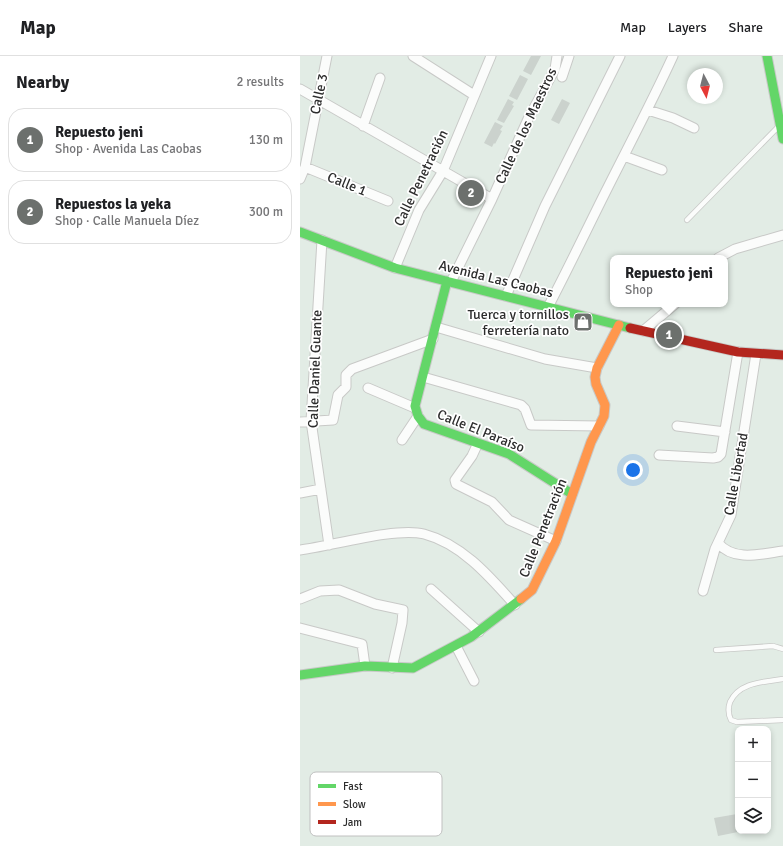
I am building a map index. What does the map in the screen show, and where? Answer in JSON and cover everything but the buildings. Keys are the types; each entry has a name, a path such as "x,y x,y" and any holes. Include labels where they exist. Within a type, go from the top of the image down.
{"street":[{"name":"Calle 3","path":"300,179 305,167 327,56"},
{"path":"413,56 429,61 474,95"},
{"name":"Calle Penetración","path":"395,268 419,210 443,171 491,56"},
{"name":"Calle de los Maestros","path":"449,282 492,199 528,118 555,69 557,56"},
{"path":"562,77 569,56"},
{"path":"506,296 545,206 620,56"},
{"path":"548,307 574,259 648,110 672,56"},
{"path":"767,56 783,139"},
{"path":"363,126 380,78"},
{"path":"300,89 492,199"},
{"path":"648,110 673,118 694,128"},
{"path":"624,156 662,170"},
{"name":"Calle 1","path":"305,167 388,201"},
{"name":"Avenida Las Caobas","path":"300,232 395,268 643,332 738,352 783,355"},
{"path":"724,255 735,249 783,235"},
{"name":"Calle Daniel Guante","path":"322,240 311,421 330,545"},
{"path":"402,440 417,412 433,338 449,282"},
{"path":"643,332 672,307"},
{"name":"Calle Penetración","path":"300,674 365,666 413,668 456,646 478,632 515,604 535,586 556,541 572,494 605,408 595,380 597,368 619,325"},
{"path":"436,327 545,359 597,368"},
{"path":"300,422 331,420 335,418 338,395 346,387 346,375 352,369 433,338"},
{"path":"659,455 718,457 721,454 738,352"},
{"name":"Calle Libertad","path":"703,591 718,543 730,516 756,354"},
{"path":"424,377 521,405 525,409 531,425 598,426"},
{"path":"368,388 417,412"},
{"name":"Calle El Paraíso","path":"417,412 424,424 509,454 572,494"},
{"path":"677,426 724,432"},
{"path":"478,443 472,456 455,480 456,484 492,502 509,520 556,541"},
{"path":"300,493 321,488"},
{"path":"300,550 390,535 408,533 425,534 458,551 477,565 515,604"},
{"path":"718,543 728,551 745,555 783,551"},
{"path":"432,589 478,632"},
{"path":"300,599 320,591 339,590 371,603 403,610 402,624 392,668"},
{"path":"300,628 362,644 365,666"},
{"path":"456,646 474,681"}],"lane":[{"path":"687,220 780,125"},
{"path":"716,650 773,646 783,649"},
{"path":"783,679 758,682 738,690 729,705 728,715 731,720 737,722 783,720"}],"traffic: fast":[{"path":"767,56 783,139"},
{"path":"300,232 395,268 630,328"},
{"path":"447,281 415,406 418,416 424,424 509,454 572,494"},
{"path":"300,675 365,666 413,668 471,637 521,599"}],"traffic: slow":[{"path":"521,599 532,590 556,541 591,442 604,416 605,405 596,384 595,377 597,368 619,325"}],"traffic: jam":[{"path":"630,328 738,352 783,355"}],"place":[{"name":"Repuestos la yeka","path":"471,193"},
{"name":"Tuerca y tornillos ferretería nato","path":"583,322"},
{"name":"Repuesto jeni","path":"669,335"}]}
